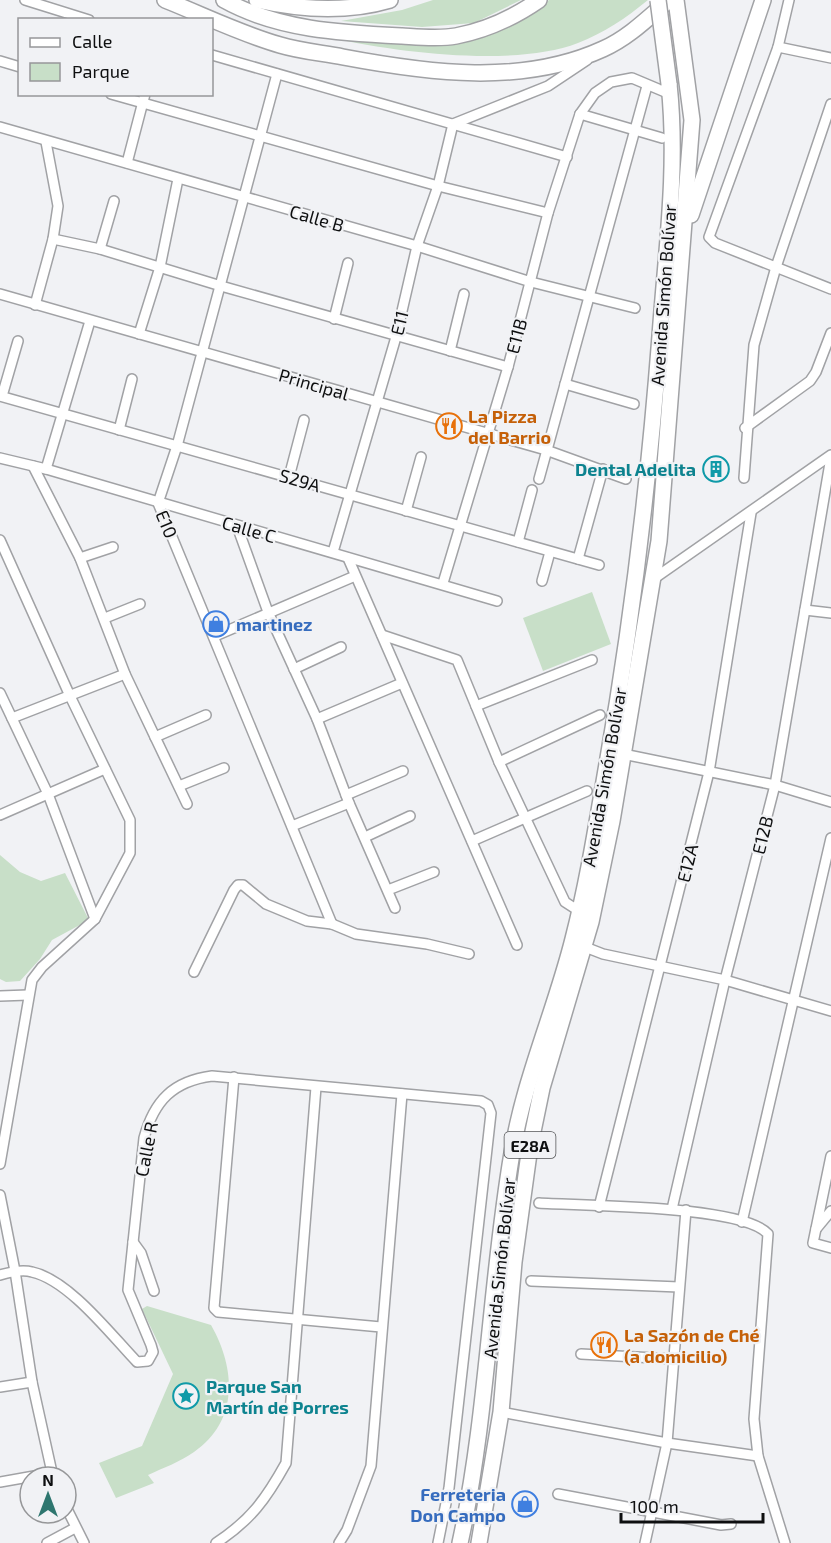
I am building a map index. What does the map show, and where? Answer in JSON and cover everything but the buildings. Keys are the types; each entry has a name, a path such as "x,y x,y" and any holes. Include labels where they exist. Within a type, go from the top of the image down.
{"main road":[{"path":"165,0 211,18"},
{"path":"224,0 261,18 286,24 375,35 430,37 453,36 478,31 512,18 539,0"},
{"path":"257,0 304,8 339,8 390,0"},
{"name":"Avenida Simón Bolívar","path":"460,1543 469,1500 489,1360 496,1274 512,1151 547,1019 574,938 622,680 649,476 671,215 669,89 658,0"},
{"path":"213,19 280,45 367,62 458,73 531,69 567,63 604,49 624,37 669,0"},
{"name":"Avenida Simón Bolívar","path":"479,1543 501,1412 514,1262 530,1146 542,1088 585,947 623,754 659,541 692,120 676,0"},
{"path":"684,238 763,0"}],"street":[{"path":"25,0 83,18"},
{"path":"789,0 778,47 709,237 710,240 831,289"},
{"path":"778,47 831,58"},
{"path":"453,124 548,86 604,49"},
{"path":"213,55 567,157"},
{"path":"0,61 18,66"},
{"name":"E10","path":"277,74 242,197 221,286 177,446 158,503 215,636 332,924"},
{"name":"E11B","path":"443,583 486,433 508,367 548,213 580,114 595,93 611,82 632,78 647,86"},
{"path":"539,479 647,86 669,89"},
{"path":"124,96 144,99 260,136 438,186 548,213"},
{"path":"127,163 144,99"},
{"path":"744,478 754,345 776,267 831,104"},
{"path":"474,131 475,124 483,113"},
{"path":"580,114 662,138"},
{"name":"E11","path":"333,552 348,494 396,337 417,246 438,186 453,124"},
{"name":"Calle B","path":"0,127 46,142 417,246 531,282 635,308"},
{"path":"35,305 53,239 58,198 46,142"},
{"path":"139,334 160,267 178,178"},
{"path":"100,249 114,201"},
{"path":"53,239 100,249 396,337 508,367"},
{"path":"334,319 348,263"},
{"name":"Principal","path":"0,294 546,450 626,478"},
{"path":"450,351 464,294"},
{"path":"46,469 90,321"},
{"path":"746,428 810,381 816,372 831,333"},
{"path":"1,396 18,341"},
{"path":"119,430 132,379"},
{"path":"565,384 634,404"},
{"name":"S29A","path":"1,396 599,565"},
{"path":"289,477 304,420"},
{"path":"652,580 831,456"},
{"name":"E12B","path":"672,1209 725,980 775,785 831,456"},
{"path":"406,511 421,457"},
{"name":"Calle C","path":"0,459 46,469 348,558 443,583 497,601"},
{"path":"33,466 80,558 125,674 186,804"},
{"path":"578,559 603,469"},
{"path":"518,542 532,490"},
{"name":"E12A","path":"600,1207 710,772 751,513"},
{"path":"237,526 268,612 317,719 348,799 395,908"},
{"path":"0,1164 28,995 33,980 42,967 95,919 130,853 132,836 130,820 1,545"},
{"path":"80,558 113,547"},
{"path":"542,581 550,552"},
{"path":"348,558 517,945"},
{"path":"215,636 355,576"},
{"path":"105,618 140,604"},
{"path":"805,610 831,613"},
{"path":"382,635 457,660 499,762 565,902 579,911"},
{"path":"294,669 341,647"},
{"path":"476,706 592,660"},
{"path":"12,718 125,674"},
{"path":"317,719 402,683"},
{"path":"0,693 48,794 95,919"},
{"path":"155,737 206,715"},
{"path":"499,762 600,715"},
{"path":"623,754 775,785 831,802"},
{"path":"179,786 224,768"},
{"path":"0,815 105,769"},
{"path":"292,826 403,771"},
{"path":"472,841 588,791"},
{"path":"364,837 410,816"},
{"path":"742,1222 831,838"},
{"path":"388,890 434,872"},
{"path":"194,972 238,885 243,885 266,904 307,921 332,924 356,934 427,944 469,954"},
{"path":"585,947 603,954 725,980 831,1011"},
{"path":"0,996 28,995"},
{"path":"234,1077 214,1308 218,1312 381,1327"},
{"name":"Calle R","path":"15,1271 31,1271 49,1278 90,1313 137,1362 148,1361 153,1352 128,1290 144,1138 150,1116 165,1096 193,1079 234,1077 481,1101 488,1105 491,1113 449,1488 438,1543"},
{"path":"216,1543 242,1526 273,1486 286,1462 295,1319 316,1086"},
{"path":"339,1543 347,1530 371,1466 402,1094"},
{"path":"831,1156 813,1243 831,1248"},
{"path":"0,1195 15,1271 32,1382 50,1465"},
{"path":"538,1203 686,1210 742,1222 764,1229 768,1234 754,1419 758,1456 785,1543"},
{"path":"645,1543 667,1443 686,1210"},
{"path":"814,1231 831,1212"},
{"path":"133,1242 141,1253 154,1291"},
{"path":"0,1275 15,1271"},
{"path":"531,1281 679,1287"},
{"path":"580,1354 673,1359"},
{"path":"0,1387 32,1382"},
{"path":"501,1412 667,1443 758,1456"},
{"path":"0,1482 18,1480"},
{"path":"558,1494 721,1525 731,1524"},
{"path":"74,1525 84,1543"},
{"path":"47,1543 75,1528"}],"green space":[{"path":"433,0 521,0 474,23 422,27 341,21 402,10"},
{"path":"549,0 648,0 588,39 552,50 523,54 491,56 425,53 337,39 456,42 543,5"},
{"path":"592,592 611,644 543,671 523,618"},
{"path":"0,855 20,872 41,881 65,873 89,920 52,940 40,959 20,981 6,982 0,979"},
{"path":"147,1306 211,1325 225,1359 229,1393 226,1410 209,1439 189,1456 148,1475 154,1483 116,1498 99,1463 142,1446 173,1374 142,1309"}],"place":[{"name":"La Pizza del Barrio","path":"449,426"},
{"name":"Dental Adelita","path":"716,469"},
{"name":"martinez","path":"216,624"},
{"name":"La Sazón de Ché (a domicilio)","path":"604,1345"},
{"name":"Parque San Martín de Porres","path":"186,1396"},
{"name":"Ferreteria Don Campo","path":"525,1504"}]}
